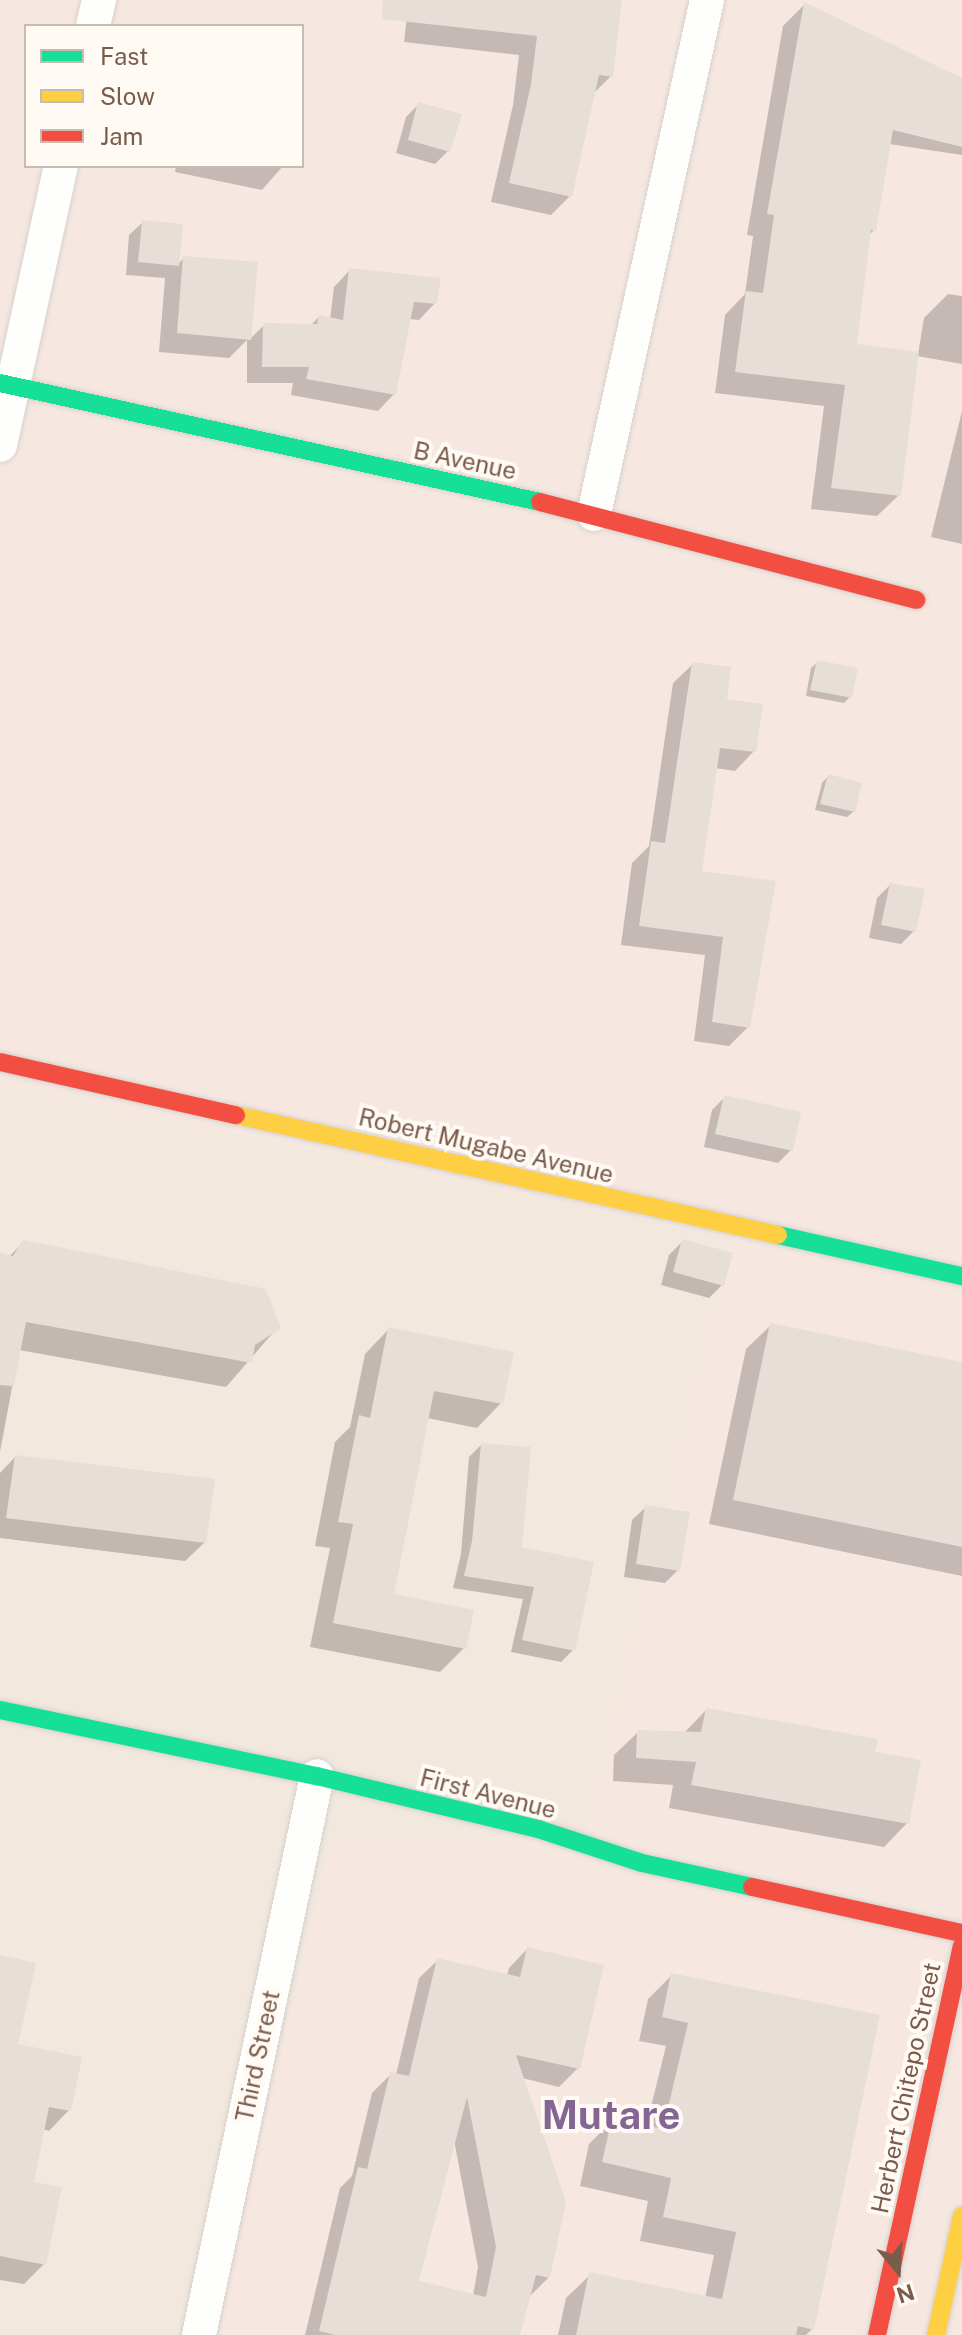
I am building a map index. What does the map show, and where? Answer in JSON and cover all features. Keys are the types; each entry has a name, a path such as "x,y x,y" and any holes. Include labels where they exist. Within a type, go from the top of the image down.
{"main road":[{"name":"B Avenue","path":"6,384 594,514 916,600"},
{"name":"Robert Mugabe Avenue","path":"0,1062 962,1276"},
{"name":"First Avenue","path":"0,1710 317,1776 538,1829 642,1863 962,1933"},
{"name":"Herbert Chitepo Street","path":"877,2335 962,1946"},
{"path":"936,2335 962,2216"}],"street":[{"path":"93,24 99,0"},
{"path":"594,514 707,0"},
{"path":"0,445 6,384 60,168"},
{"name":"Third Street","path":"199,2335 317,1776"}],"shaded area":[{"path":"0,0 962,0 962,2335 214,2335 331,1843 588,1830 731,1239 0,1083"},
{"path":"0,1083 732,1239 588,1830 214,2335 0,2335"}],"building":[{"path":"383,0 622,0 613,77 599,75 572,197 509,183 531,84 537,36 382,19"},
{"path":"804,2 962,78 962,147 893,130 876,231 871,230 857,344 919,352 901,496 831,488 845,385 735,372 746,291 763,293 774,215 767,214"},
{"path":"418,102 462,114 450,152 408,140"},
{"path":"142,220 183,224 179,266 138,262"},
{"path":"183,256 258,262 251,340 177,333"},
{"path":"349,268 441,278 437,304 414,302 396,395 306,379 309,367 262,367 263,323 317,324 319,315 343,320"},
{"path":"817,660 858,668 852,698 810,690"},
{"path":"692,662 731,667 727,699 763,704 756,752 720,748 702,871 776,881 750,1028 712,1022 723,937 639,926 651,841 665,843"},
{"path":"828,774 862,783 855,812 820,804"},
{"path":"890,883 925,889 916,932 881,925"},
{"path":"724,1095 801,1112 793,1151 715,1134"},
{"path":"682,1239 733,1253 724,1286 673,1272"},
{"path":"23,1240 266,1289 281,1328 255,1345 252,1363 26,1322 14,1386 0,1385 0,1253 13,1256"},
{"path":"770,1323 962,1362 962,1547 733,1500"},
{"path":"388,1327 514,1352 503,1404 434,1391 394,1594 474,1610 466,1649 333,1623 353,1524 338,1522 359,1415 370,1418"},
{"path":"481,1443 531,1447 522,1547 594,1562 575,1651 522,1640 534,1587 464,1576 472,1541"},
{"path":"15,1455 215,1479 206,1543 6,1518"},
{"path":"645,1505 690,1512 680,1571 636,1564"},
{"path":"706,1708 878,1739 875,1752 921,1760 909,1824 691,1785 696,1762 636,1758 637,1730 701,1732"},
{"path":"527,1947 604,1965 580,2069 516,2055 566,2202 550,2278 536,2275 520,2335 335,2335 319,2331 358,2167 367,2169 390,2072 409,2076 437,1958 520,1977","holes":["467,2097 496,2247 486,2297 419,2281"]},
{"path":"0,1955 36,1963 18,2044 82,2057 71,2111 49,2107 34,2182 62,2187 46,2265 0,2256"},
{"path":"671,1973 880,2015 814,2330 798,2326 796,2335 576,2335 589,2272 722,2299 736,2232 663,2217 671,2178 602,2162 612,2118 663,2129 688,2023 662,2017"}],"traffic: fast":[{"path":"0,383 540,502"},
{"path":"778,1235 962,1276"},
{"path":"0,1710 317,1776 538,1829 642,1863 752,1887"}],"traffic: slow":[{"path":"236,1115 778,1235"},
{"path":"936,2335 962,2216"}],"traffic: jam":[{"path":"540,502 916,600"},
{"path":"0,1062 236,1115"},
{"path":"752,1887 962,1933"},
{"path":"877,2335 962,1946"}],"district":[{"name":"Mutare","path":"611,2115"}]}
